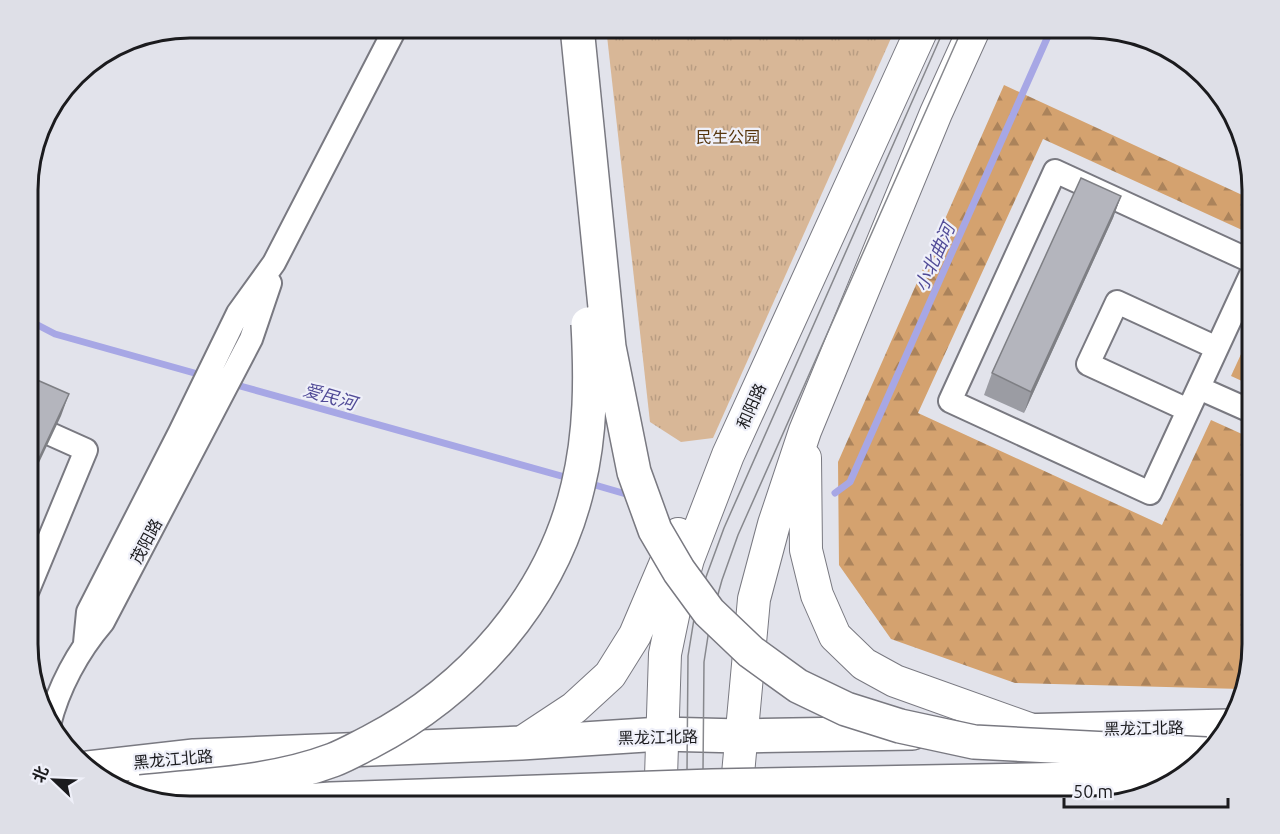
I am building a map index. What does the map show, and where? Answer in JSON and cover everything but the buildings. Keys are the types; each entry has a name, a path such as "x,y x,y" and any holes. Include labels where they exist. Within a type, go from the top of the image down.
{"main road":[{"path":"150,791 275,777 334,760 402,724 449,691 487,654 518,617 547,568 566,527 578,486 588,430 590,366 586,295 556,38"},
{"path":"578,38 609,347 634,472 655,530 679,571 709,612 751,652 798,686 846,709 900,726 974,742 1196,754"},
{"name":"和阳路","path":"660,796 665,654 688,559 728,455 918,38"},
{"path":"736,796 754,599 774,524 805,431 936,113 970,38"},
{"path":"805,431 806,550 818,596 836,636 864,664 895,681 1035,730"},
{"path":"521,743 574,708 610,675 635,636 675,540 703,486 728,455"},
{"name":"黑龙江北路","path":"99,767 194,756 521,743 661,734 740,736 1219,726"},
{"path":"423,796 700,787 1165,777"}],"street":[{"path":"191,434 238,313 274,263 390,38"},
{"path":"1242,257 1055,171 950,401 1150,493 1242,294"},
{"path":"191,434 251,339 268,290 274,263"},
{"path":"1188,410 1088,364 1102,333 1117,302 1217,348"},
{"path":"1199,388 1242,407"},
{"path":"38,428 86,450 38,566"},
{"name":"茂阳路","path":"53,711 86,643 103,622 191,434"}],"green space":[{"name":"民生公园","path":"607,38 891,38 713,438 681,442 650,422"},
{"path":"1004,85 1242,195 1242,230 1043,139 918,413 1162,525 1211,420 1242,434 1242,655 1235,689 1015,683 891,639 839,565 838,462"},
{"path":"1242,352 1242,381 1231,376"}],"waterway":[{"name":"小北曲河","path":"835,493 850,482 1047,38"},
{"name":"爱民河","path":"38,325 55,334 205,376"},
{"name":"爱民河","path":"233,384 572,479"},
{"name":"爱民河","path":"588,483 626,494"}],"tram line":[{"path":"688,796 688,656 694,619 706,577 724,528 940,38"},
{"path":"705,796 703,771 704,662 710,623 722,580 738,535 958,38"}]}
